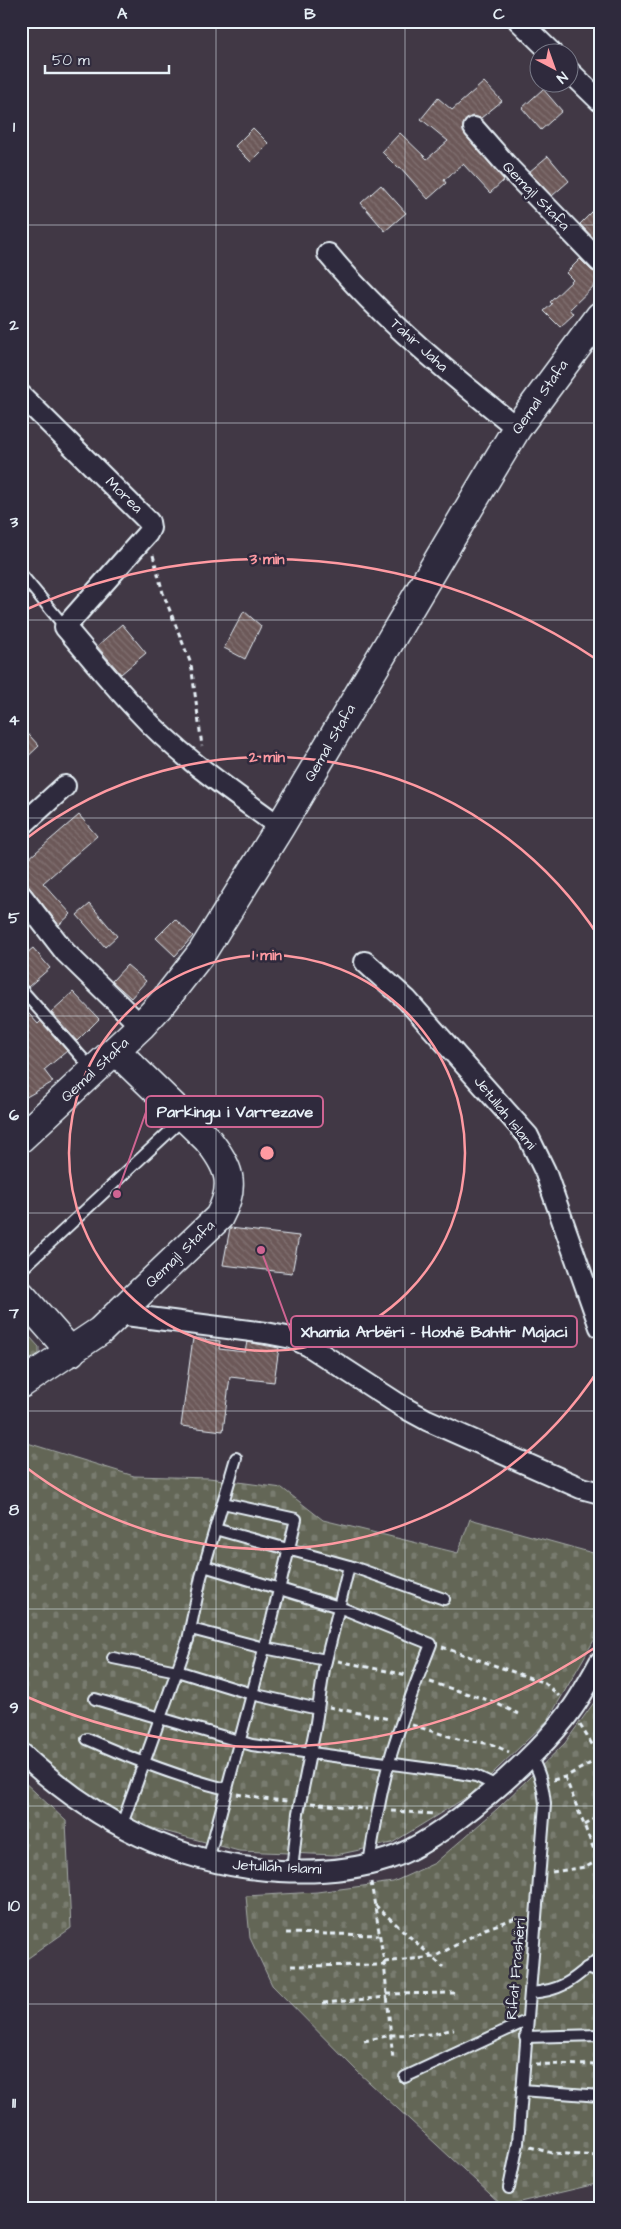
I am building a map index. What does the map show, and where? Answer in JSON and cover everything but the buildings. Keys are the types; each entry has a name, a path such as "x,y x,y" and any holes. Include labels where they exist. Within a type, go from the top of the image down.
{"street":[{"path":"519,21 541,42"},
{"path":"578,80 600,101"},
{"name":"Qemajl Stafa","path":"474,128 509,168 600,262"},
{"name":"Tahir Jaha","path":"328,254 375,305 467,388 517,428"},
{"name":"Qemal Stafa","path":"21,1138 141,1026 164,1001 203,951 280,827 517,428 600,316"},
{"name":"Morea","path":"21,395 150,522 147,534 65,627"},
{"path":"65,627 138,712 169,741 280,827"},
{"path":"21,826 65,786"},
{"path":"21,895 65,952 141,1026"},
{"name":"Jetullah Islami","path":"365,962 407,1000 528,1136 545,1171 600,1327"},
{"name":"Qemajl Stafa","path":"21,1384 87,1341 118,1314 209,1227 225,1206 229,1193 230,1179 219,1153 116,1050"},
{"path":"21,1295 71,1352"},
{"path":"118,1314 292,1338 309,1346 395,1402 427,1420 581,1488 600,1493"},
{"name":"Jetullah Islami","path":"21,1754 68,1794 121,1827 160,1845 208,1860 260,1870 337,1869 369,1864 424,1843 457,1820 497,1786 526,1759 570,1711 600,1662"}],"lane":[{"path":"21,574 65,627"},
{"path":"21,989 94,1071"},
{"path":"21,1270 185,1117"},
{"path":"121,1827 191,1629 204,1566 236,1458"},
{"path":"208,1860 296,1519 223,1503"},
{"path":"215,1530 349,1566 444,1599"},
{"path":"204,1566 339,1607 431,1644 401,1722 389,1763 378,1810 369,1864"},
{"path":"292,1871 300,1802 326,1660 349,1566"},
{"path":"191,1629 264,1648 326,1660"},
{"path":"113,1658 177,1671 252,1694 318,1707"},
{"path":"95,1699 239,1742 476,1776 497,1786"},
{"path":"86,1738 144,1764 226,1790"},
{"name":"Rifat Frashëri","path":"509,2188 518,2143 526,2021 530,1993 545,1804 543,1783 539,1769 526,1759"},
{"path":"530,1993 549,1992 561,1987 600,1957"},
{"path":"586,1968 600,1972"},
{"path":"405,2077 526,2021"},
{"path":"525,2037 600,2035"},
{"path":"522,2090 600,2096"}],"path":[{"path":"147,534 163,592 191,664 202,746"},
{"path":"431,1644 545,1684 558,1694 600,1757 565,1777 543,1783"},
{"path":"318,1707 401,1722 458,1739 491,1744 526,1759"},
{"path":"539,1873 571,1871 599,1861 565,1777"},
{"path":"226,1790 243,1796 378,1810 425,1812 457,1820"},
{"path":"585,1825 600,1816"},
{"path":"369,1864 388,1995 393,2060"},
{"path":"375,1905 443,1967"},
{"path":"291,1966 384,1964 434,1957 485,1929 516,1918"},
{"path":"286,1933 379,1935"},
{"path":"323,2003 388,1995 454,1993"},
{"path":"364,2041 390,2035 433,2034 454,2029"},
{"path":"523,2064 600,2065"},
{"path":"518,2143 552,2153 598,2156 600,2123"}],"green space":[{"path":"21,1327 39,1347 39,1360 21,1371"},
{"path":"21,1441 134,1476 209,1478 282,1488 323,1520 458,1553 470,1519 600,1555 600,1625 597,1635 548,1720 470,1795 392,1843 336,1855 239,1851 145,1826 131,1820 53,1770 21,1740"},
{"path":"600,1694 600,2183 503,2206 357,2071 272,1985 250,1938 246,1896 317,1892 393,1882 435,1863 497,1809 565,1743"},
{"path":"21,1779 66,1821 71,1928 21,1963"}],"place":[{"name":"Parkingu i Varrezave","path":"117,1194"},
{"name":"Xhamia Arbëri - Hoxhë Bahtir Majaci","path":"261,1250"}]}
